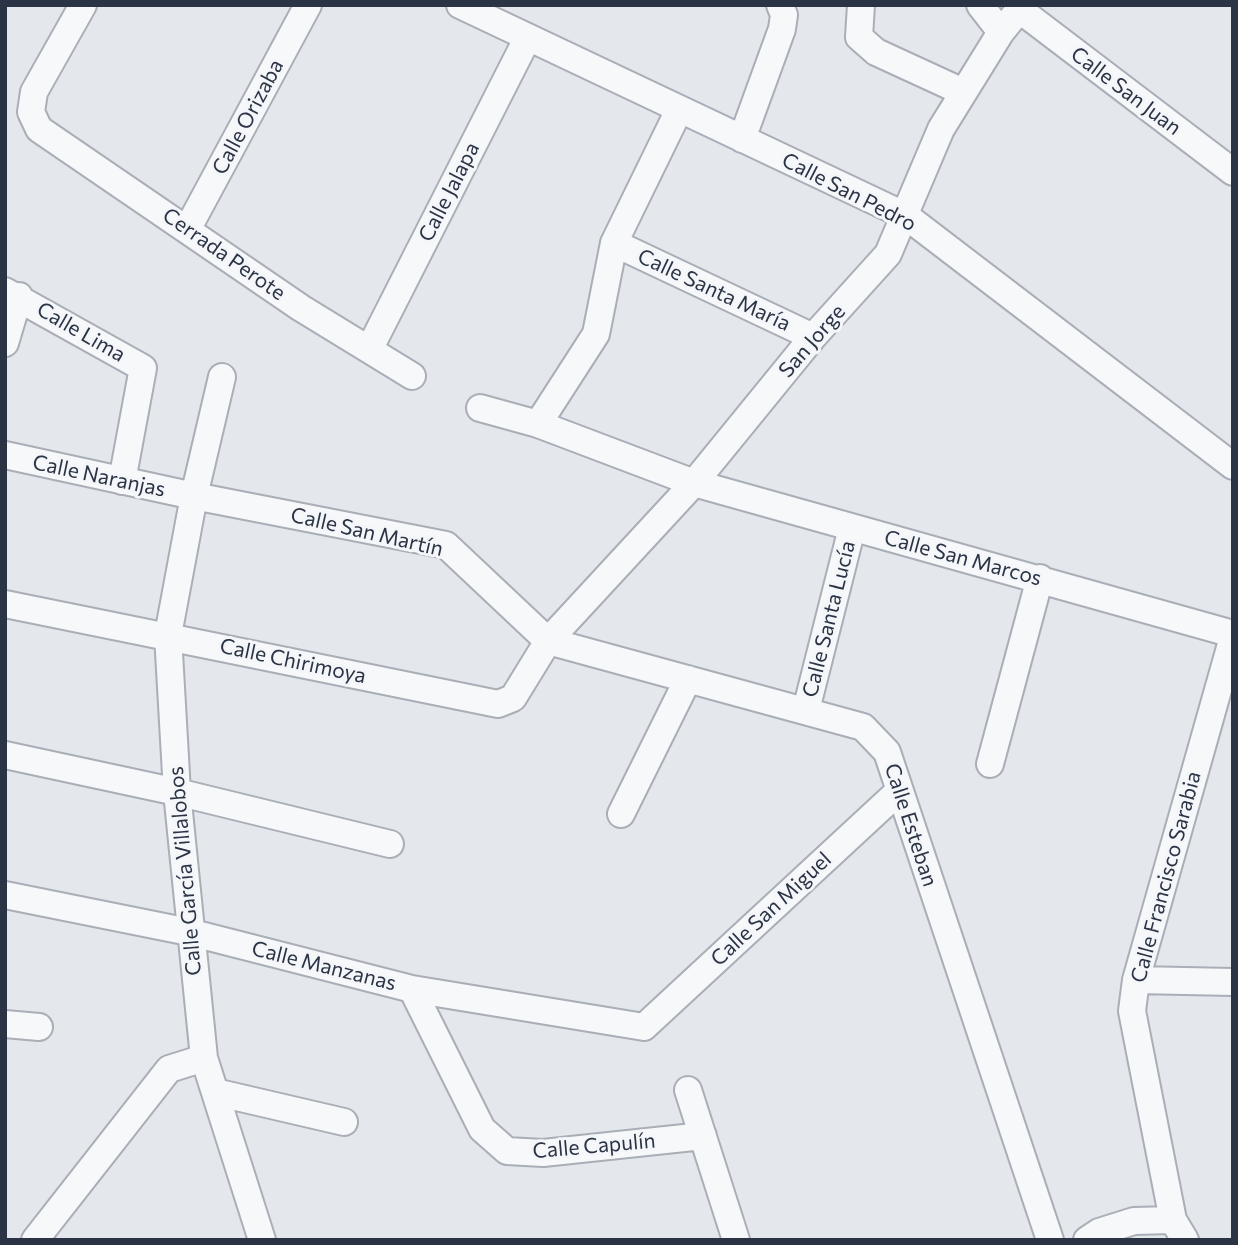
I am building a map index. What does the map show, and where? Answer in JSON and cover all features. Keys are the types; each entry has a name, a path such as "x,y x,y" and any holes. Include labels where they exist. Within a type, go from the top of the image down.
{"street":[{"name":"Cerrada Perote","path":"83,5 34,92 31,112 39,129 301,307 412,376"},
{"name":"Calle Orizaba","path":"188,228 308,5"},
{"name":"Calle San Pedro","path":"460,5 906,216 1233,466"},
{"path":"742,139 782,30 784,15 780,5"},
{"path":"861,5 859,37 877,52 963,92"},
{"path":"980,5 1001,32"},
{"name":"San Jorge","path":"548,641 694,483 813,337 888,254 941,130 1001,32 1021,7"},
{"name":"Calle San Juan","path":"1021,7 1233,172"},
{"name":"Calle Jalapa","path":"370,348 528,37"},
{"path":"538,424 596,334 614,243 679,110"},
{"name":"Calle Santa María","path":"614,243 813,337"},
{"name":"Calle Lima","path":"5,343 12,294 143,368 122,481"},
{"name":"Calle García Villalobos","path":"222,377 194,496 168,635 177,792 189,932 204,1058 262,1240"},
{"path":"480,408 538,424 694,483"},
{"name":"Calle Naranjas","path":"5,455 194,496"},
{"name":"Calle San Marcos","path":"694,483 1040,578 1233,636"},
{"name":"Calle San Martín","path":"194,496 446,545 548,641"},
{"name":"Calle Santa Lucía","path":"806,710 852,528"},
{"path":"990,764 1040,578"},
{"name":"Calle Chirimoya","path":"5,604 498,704 513,698 548,641"},
{"name":"Calle Francisco Sarabia","path":"1179,1230 1132,1011 1136,980 1233,636"},
{"name":"Calle Esteban","path":"548,641 806,710 863,727 877,738 887,752 1050,1240"},
{"path":"621,814 688,679"},
{"path":"5,755 177,792 390,844"},
{"name":"Calle San Miguel","path":"644,1027 899,791"},
{"name":"Calle Manzanas","path":"5,895 189,932 412,989 644,1027"},
{"path":"1136,980 1233,982"},
{"name":"Calle Capulín","path":"412,989 482,1129 507,1151 543,1153 703,1136"},
{"path":"5,1024 39,1027"},
{"path":"35,1240 169,1069 204,1058"},
{"path":"688,1090 736,1240"},
{"path":"215,1092 344,1122"},
{"path":"1087,1240 1098,1232 1134,1222 1179,1230"}]}
